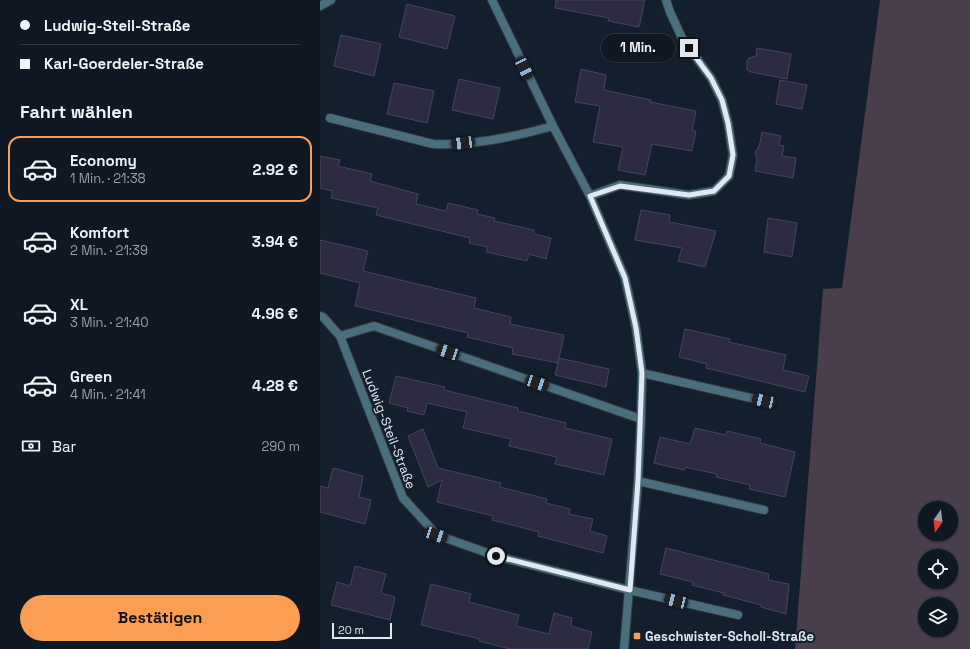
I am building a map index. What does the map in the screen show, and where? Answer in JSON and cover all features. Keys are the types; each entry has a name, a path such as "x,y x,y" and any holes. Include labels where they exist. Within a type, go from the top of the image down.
{"street":[{"path":"320,6 331,0"},
{"path":"492,0 553,126 590,196 625,278 636,328 642,373 641,419 630,590 624,649"},
{"path":"590,196 620,186 689,195 714,191 729,176 733,155 728,123 722,100 711,78 682,38 666,0"},
{"path":"330,118 434,144 449,145 518,136 553,126"},
{"name":"Ludwig-Steil-Straße","path":"320,316 323,317 340,336 403,498 436,535 496,556 738,616"},
{"path":"340,336 374,326 641,419"},
{"path":"642,373 764,401"},
{"path":"638,481 764,510"}],"shaded area":[{"path":"880,0 970,0 970,649 795,649 823,289 842,288"}],"building":[{"path":"556,0 645,0 639,27 608,21 609,18 555,8"},
{"path":"407,4 455,16 447,49 399,37"},
{"path":"341,35 381,44 374,76 334,66"},
{"path":"757,48 791,54 787,79 747,70 747,61 749,58 756,56"},
{"path":"581,69 606,75 604,90 651,100 650,102 696,111 692,131 696,131 692,151 652,144 645,175 618,170 623,147 593,142 600,106 575,102"},
{"path":"459,79 500,88 493,119 452,110"},
{"path":"780,80 807,85 802,109 776,104"},
{"path":"394,83 434,91 427,123 387,114"},
{"path":"762,132 781,136 779,145 784,146 782,156 796,158 793,178 755,171 757,159 755,152 759,147"},
{"path":"320,156 340,160 338,166 372,174 370,181 418,194 416,204 446,211 448,203 478,210 477,214 495,218 494,221 534,230 534,234 551,238 546,259 529,254 527,261 486,252 488,247 469,243 470,238 376,215 378,208 331,198 332,191 320,188"},
{"path":"641,210 670,215 669,222 716,231 705,267 678,261 682,248 635,240"},
{"path":"768,218 797,223 792,257 764,252"},
{"path":"320,240 368,251 363,271 476,298 474,308 511,317 510,324 564,335 558,363 512,354 513,348 467,337 468,333 355,306 360,283 320,273"},
{"path":"685,329 730,339 729,342 786,355 783,370 809,376 805,392 706,368 707,364 679,357"},
{"path":"559,358 609,369 606,387 555,375"},
{"path":"396,376 445,387 444,390 518,408 518,411 566,423 565,428 612,439 604,475 555,464 557,457 509,446 511,439 463,428 467,412 427,403 424,415 407,411 408,408 389,403"},
{"path":"695,428 726,435 727,431 761,439 760,443 795,452 785,497 749,489 750,485 716,477 717,474 685,467 684,470 654,463 660,437 690,444"},
{"path":"423,429 438,468 501,483 500,487 547,499 546,503 570,509 569,514 593,519 590,531 607,536 603,553 538,536 539,532 492,520 493,516 437,502 442,480 428,487 408,436"},
{"path":"333,468 363,476 359,497 371,500 365,524 320,512 320,486 328,488"},
{"path":"666,548 769,574 768,580 789,584 786,614 761,607 761,605 723,595 724,593 692,585 693,582 660,574"},
{"path":"355,566 386,574 381,593 395,597 390,620 331,605 337,582 350,586"},
{"path":"431,584 471,594 469,602 519,615 516,626 549,634 554,613 572,618 571,626 592,632 588,649 510,649 479,641 480,639 421,625"}],"place":[{"name":"Geschwister-Scholl-Straße","path":"637,636"}],"route":[{"path":"496,556 630,590 638,481 642,373 636,328 625,278 590,196 620,186 689,195 714,191 729,176 733,155 728,123 722,100 711,78 689,48"}]}
